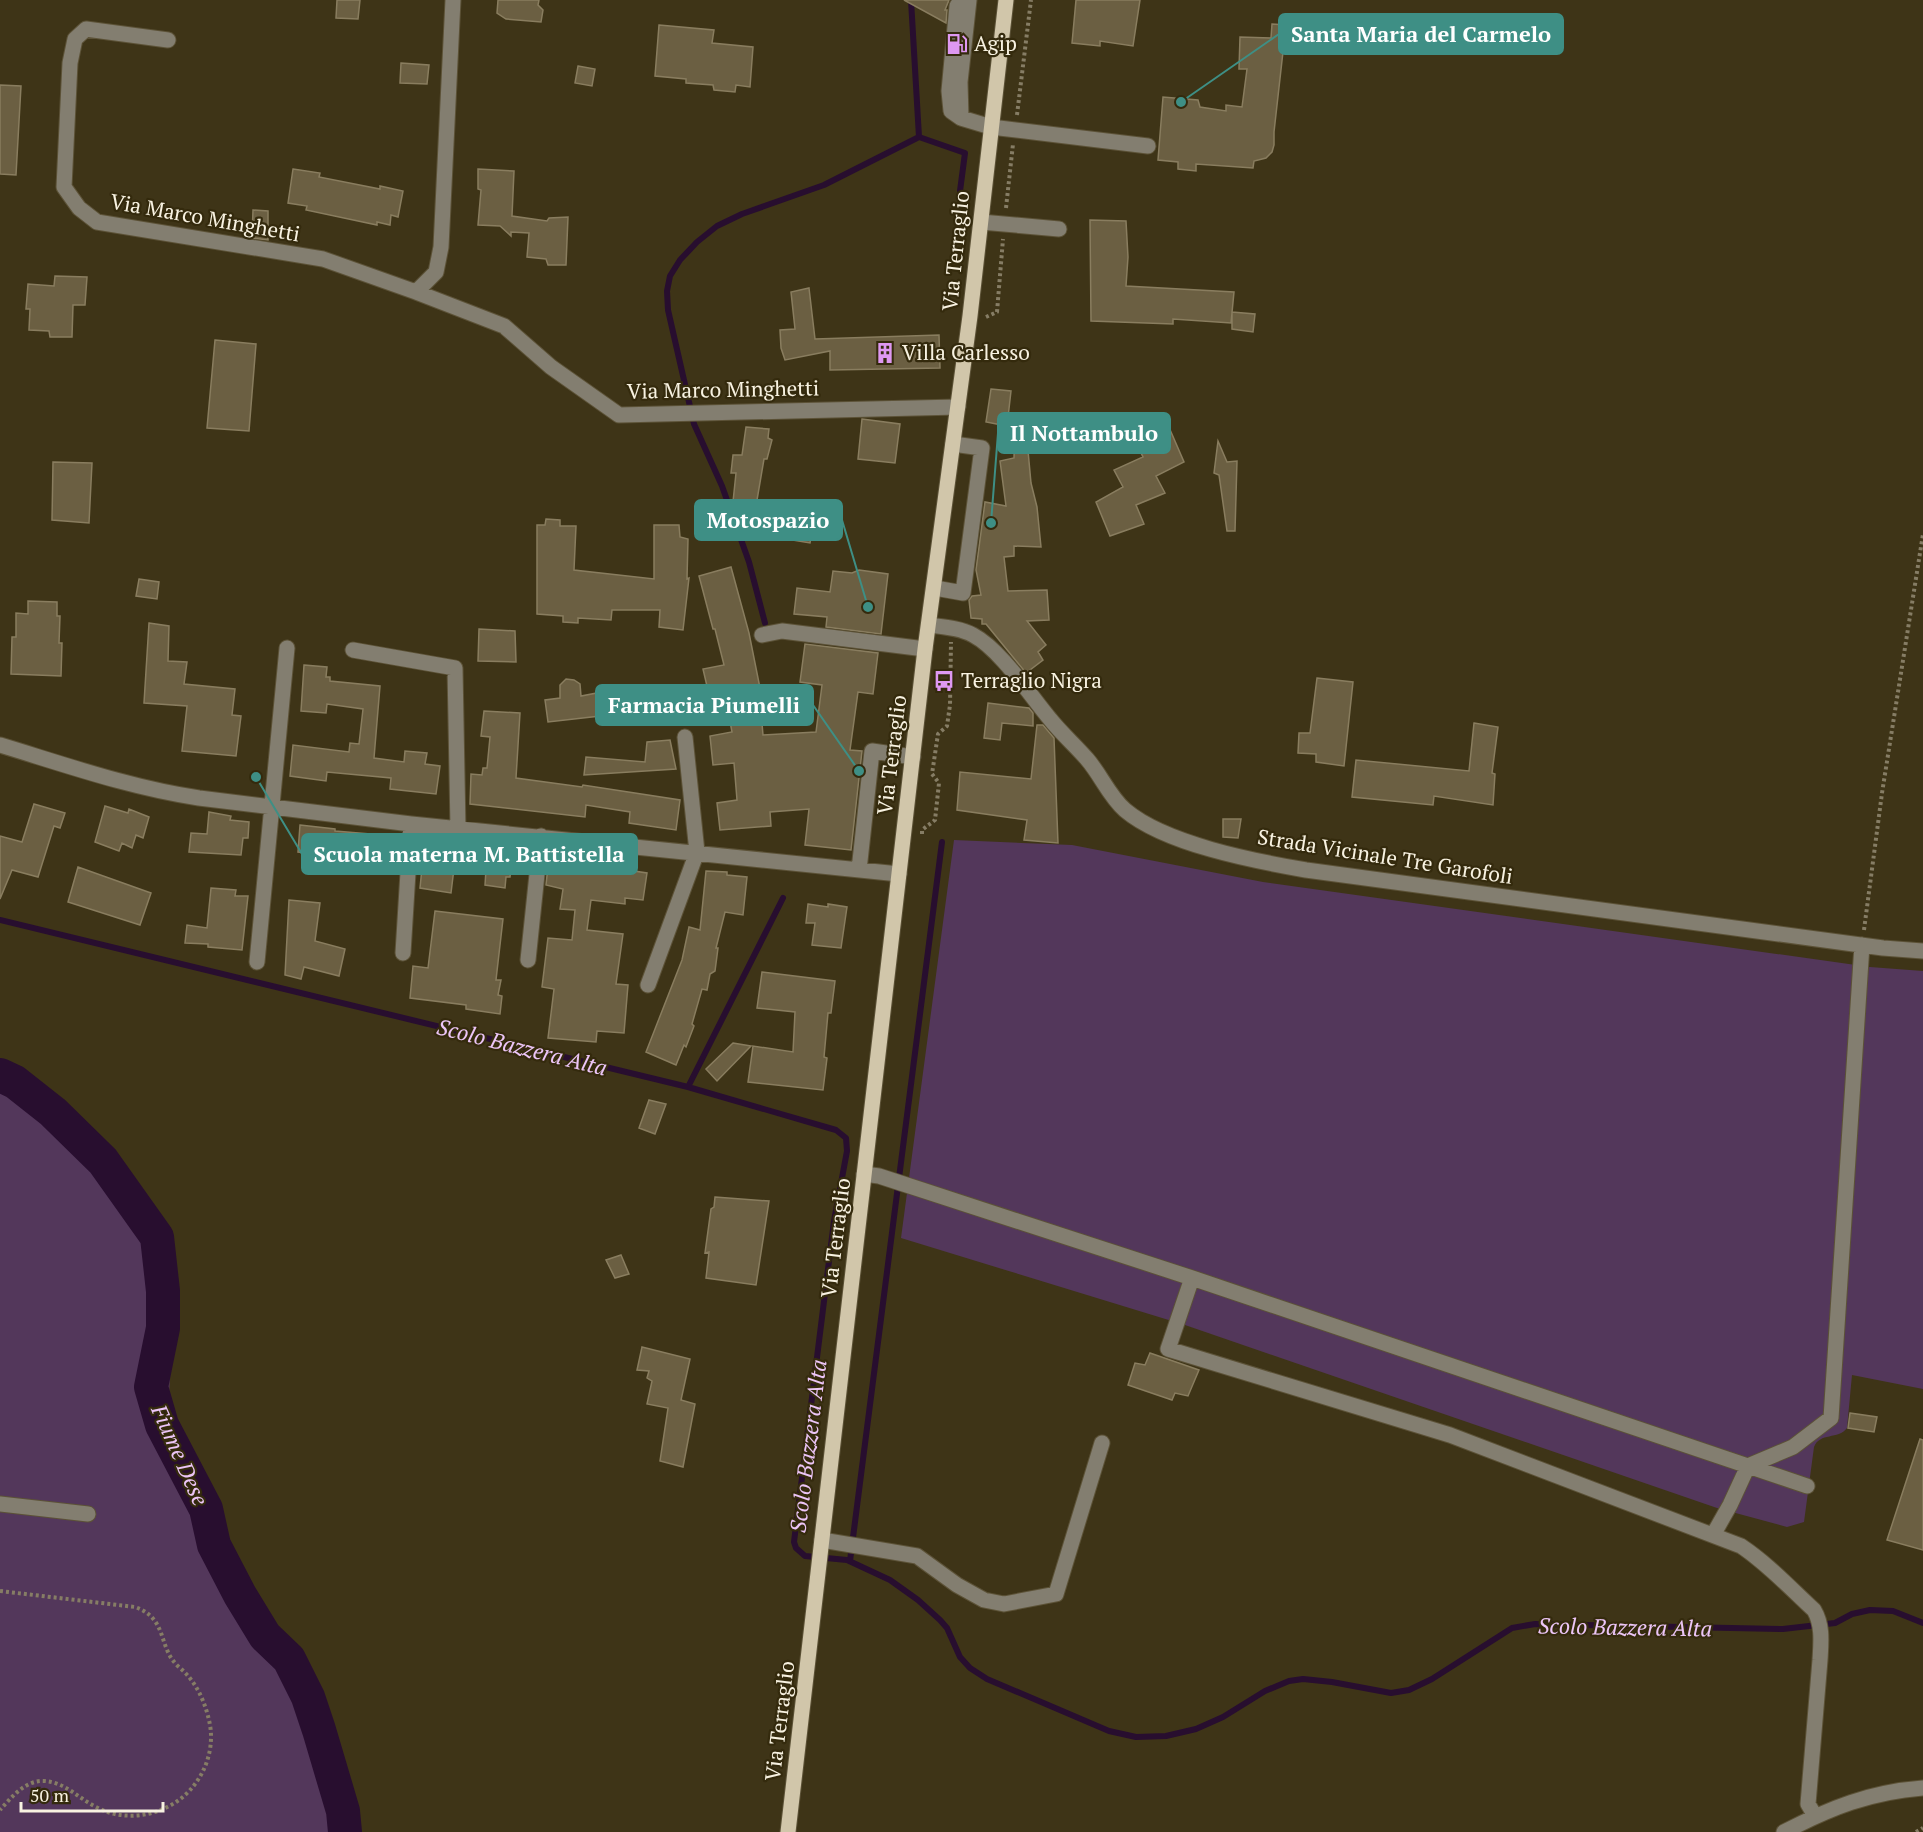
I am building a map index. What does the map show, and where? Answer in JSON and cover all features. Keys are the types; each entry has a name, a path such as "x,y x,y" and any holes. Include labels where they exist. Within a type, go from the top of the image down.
{"main road":[{"name":"Via Terraglio","path":"788,1832 925,649 970,316 1006,0"}],"street":[{"path":"416,292 436,272 441,247 453,0"},
{"path":"961,0 957,6 949,91 951,111 961,118 991,127 1148,146"},
{"path":"961,118 960,82 969,0"},
{"name":"Via Marco Minghetti","path":"168,40 86,29 75,39 70,63 64,187 79,208 97,222 323,260 416,292 504,326 551,367 619,415 958,407"},
{"path":"981,222 1059,230"},
{"path":"935,588 963,593 982,448 953,444"},
{"name":"Strada Vicinale Tre Garofoli","path":"929,625 954,628 971,633 984,641 1051,721 1088,759 1124,809 1159,831 1197,844 1263,862 1306,870 1862,945 1923,951"},
{"path":"762,635 782,631 925,649"},
{"path":"257,962 287,648"},
{"path":"353,650 455,668 458,829"},
{"path":"648,985 697,852 685,737"},
{"path":"0,745 107,778 169,794 411,824 899,874"},
{"path":"859,870 872,751 914,757"},
{"path":"403,953 411,824"},
{"path":"528,960 541,836"},
{"path":"1713,1535 1748,1466 1793,1447 1831,1418 1862,945"},
{"path":"864,1174 904,1184 1192,1278 1807,1486"},
{"path":"1192,1278 1167,1349 1450,1435 1741,1546 1761,1559 1814,1610 1819,1618 1821,1638 1808,1804 1815,1816"},
{"path":"821,1544 844,1544 917,1556 957,1585 984,1600 1004,1604 1056,1593 1102,1443"},
{"path":"0,1504 88,1514"},
{"path":"1784,1832 1823,1811 1872,1795 1923,1788"}],"path":[{"path":"1015,130 1031,0"},
{"path":"1862,945 1882,793 1923,534"},
{"path":"0,1591 135,1607 149,1614 159,1626 172,1660 187,1673 195,1685 206,1707 211,1736 207,1762 199,1780 180,1799 156,1812 130,1816 109,1813 70,1789 45,1780 22,1788 0,1810"},
{"path":"1916,1832 1923,1828"}],"shaded area":[{"path":"954,840 1072,845 1263,882 1870,967 1923,971 1923,1389 1852,1375 1847,1428 1839,1434 1817,1442 1814,1447 1804,1522 1787,1527 1717,1508 1185,1325 901,1238"},
{"path":"0,1065 21,1075 58,1100 107,1147 163,1219 169,1240 175,1288 169,1395 186,1454 249,1593 280,1644 335,1832 0,1832"}],"building":[{"path":"337,0 360,0 358,19 336,18"},
{"path":"498,0 539,0 538,5 543,10 541,22 506,19 497,13"},
{"path":"904,0 949,0 945,10 947,10 946,23"},
{"path":"1076,0 1140,0 1133,46 1100,41 1100,46 1072,43"},
{"path":"1272,24 1286,25 1272,152 1266,158 1254,161 1253,168 1196,164 1196,171 1178,169 1178,162 1158,160 1163,97 1198,100 1200,107 1226,111 1226,105 1242,107 1247,69 1239,69 1240,37 1271,38"},
{"path":"659,25 714,30 712,43 753,47 750,87 736,85 735,92 714,90 713,85 686,83 686,79 655,76"},
{"path":"401,63 429,65 427,84 400,83"},
{"path":"578,66 595,69 592,86 575,83"},
{"path":"0,85 21,86 16,175 0,174"},
{"path":"293,169 320,173 319,177 380,189 380,186 403,191 398,217 391,215 390,225 377,222 377,225 306,210 307,206 288,203"},
{"path":"478,169 514,171 512,216 547,221 549,218 568,217 566,265 548,265 546,259 527,257 529,233 511,232 511,236 500,226 478,225 481,190 478,189"},
{"path":"253,210 268,211 268,240 252,238"},
{"path":"1090,220 1126,221 1128,257 1126,286 1234,292 1231,323 1173,319 1173,324 1091,321"},
{"path":"55,276 87,277 85,305 73,305 72,337 50,337 49,331 29,330 30,309 26,309 28,284 54,286"},
{"name":"Villa Carlesso","path":"809,288 815,339 939,335 940,368 830,370 830,351 785,360 781,348 780,330 795,329 791,292"},
{"path":"1232,312 1255,314 1253,332 1232,329"},
{"path":"215,340 256,344 249,431 207,428"},
{"path":"991,389 1011,391 1007,426 986,422"},
{"path":"1025,418 1031,483 1037,507 1041,547 1014,546 1014,556 1004,557 1008,591 1047,590 1049,620 1027,621 1046,645 1038,652 1043,660 1026,673 986,624 982,624 982,619 971,618 969,600 972,596 981,595 976,570 985,502 1006,506 1000,461 1014,458 1015,419"},
{"path":"862,419 900,424 895,463 858,459"},
{"path":"1168,425 1184,462 1156,476 1165,493 1136,505 1144,524 1110,536 1096,502 1123,487 1114,470 1143,457 1134,439"},
{"path":"746,427 769,429 768,438 772,440 767,459 764,459 757,500 816,509 810,543 745,532 733,502 736,473 731,473 733,455 742,455"},
{"path":"1218,441 1227,462 1237,461 1235,531 1227,531 1219,475 1214,473"},
{"path":"53,462 92,463 89,523 52,520"},
{"path":"546,519 560,520 560,526 576,526 574,570 654,579 654,525 679,525 680,537 688,539 687,579 689,578 683,630 659,627 660,610 612,610 611,620 578,618 578,623 563,622 563,616 537,614 537,525 545,525"},
{"path":"731,567 749,633 760,688 763,735 816,732 822,685 800,682 805,644 878,653 873,694 858,692 850,750 862,751 851,850 805,845 809,809 770,812 771,826 720,830 717,803 737,800 734,763 713,765 710,736 732,732 725,695 710,699 703,669 724,665 699,576"},
{"path":"859,570 888,574 881,634 826,627 827,617 794,614 797,588 830,592 833,571 852,573"},
{"path":"139,579 159,582 157,599 136,596"},
{"path":"28,601 57,602 57,616 60,616 59,643 62,643 61,676 11,674 12,637 16,637 16,613 28,614"},
{"path":"149,623 169,626 168,661 187,662 184,684 235,689 232,715 241,716 236,756 182,751 187,706 144,703"},
{"path":"479,629 515,631 516,662 478,661"},
{"path":"304,665 327,667 326,677 330,677 330,681 380,686 374,758 404,762 405,751 427,753 425,764 440,766 436,794 390,789 391,778 327,772 326,781 290,776 293,745 349,752 350,743 359,744 363,709 327,704 326,713 301,711"},
{"path":"1317,678 1353,682 1344,766 1316,762 1316,754 1298,753 1299,733 1310,733"},
{"path":"566,679 580,684 581,696 597,693 600,716 548,722 545,700 560,698 560,685"},
{"path":"988,703 1029,708 1033,713 1033,726 1002,723 1000,740 984,738"},
{"path":"484,711 520,713 516,778 582,787 583,785 680,800 676,830 629,823 630,812 586,805 585,817 470,804 471,774 482,775 483,768 487,768 490,737 481,736"},
{"path":"1474,723 1498,727 1492,773 1495,774 1493,805 1434,796 1433,805 1352,797 1356,760 1469,771"},
{"path":"1037,725 1043,725 1054,738 1058,843 1024,840 1027,820 957,810 960,772 1031,779"},
{"path":"670,740 676,769 584,775 586,757 645,762 647,742"},
{"path":"34,804 65,813 60,828 54,826 38,877 12,870 0,899 0,836 22,842"},
{"path":"105,806 128,813 129,809 149,817 143,838 136,835 132,848 122,843 119,851 95,842"},
{"path":"209,812 231,816 230,820 249,822 248,838 243,838 241,855 189,852 191,833 207,834"},
{"path":"1223,819 1241,819 1238,838 1223,837"},
{"path":"300,825 335,829 335,831 394,836 390,871 356,869 357,859 298,852"},
{"path":"424,848 456,852 451,893 420,888"},
{"path":"487,854 512,856 510,877 506,877 505,888 485,885"},
{"path":"549,857 596,861 596,865 634,868 634,871 647,873 643,900 625,898 625,904 591,900 587,930 623,934 616,984 628,985 624,1033 597,1031 596,1042 548,1038 554,989 542,987 548,938 572,940 575,910 560,909 563,889 546,885"},
{"path":"78,867 151,893 140,925 68,902"},
{"path":"706,871 727,872 727,875 747,877 743,915 725,912 716,948 718,948 715,971 710,974 707,990 702,989 692,1024 694,1026 676,1065 646,1052 682,960 689,927 700,930"},
{"path":"211,888 236,890 235,896 248,896 242,950 208,947 208,944 185,943 187,925 207,928"},
{"path":"289,900 320,903 315,941 345,949 339,976 304,967 301,979 285,975"},
{"path":"808,904 847,907 841,948 812,945 815,923 806,923"},
{"path":"435,911 503,919 496,980 501,980 498,995 502,996 500,1014 466,1009 466,1005 410,998 413,966 428,968"},
{"path":"762,972 835,981 831,1013 828,1013 824,1057 827,1058 823,1090 748,1082 753,1046 793,1052 795,1012 757,1008"},
{"path":"733,1043 751,1046 717,1081 706,1069"},
{"path":"649,1100 666,1104 655,1134 639,1128"},
{"path":"715,1197 769,1201 756,1285 706,1278 709,1252 705,1253 711,1209 714,1207"},
{"path":"621,1255 629,1274 615,1278 606,1260"},
{"path":"642,1347 690,1359 681,1400 695,1404 683,1467 660,1461 668,1408 647,1404 652,1381 647,1378 649,1371 637,1370"},
{"path":"1150,1353 1199,1370 1188,1396 1175,1393 1172,1400 1128,1385 1135,1363 1145,1365"},
{"path":"1850,1413 1877,1417 1874,1432 1848,1428"},
{"path":"1920,1439 1923,1440 1923,1550 1887,1540"}],"waterway":[{"path":"765,623 749,562 722,486 694,424 668,310 667,291 670,276 680,260 717,226 742,214 824,185 919,137 911,0"},
{"path":"919,137 965,153 960,191"},
{"path":"850,1561 942,842"},
{"path":"688,1087 783,898"},
{"name":"Scolo Bazzera Alta","path":"0,920 688,1087 836,1130 846,1138 847,1151 834,1221 794,1542 796,1548 805,1556 847,1560 890,1580 918,1600 940,1620 947,1628 960,1657 970,1668 987,1679 1109,1731 1136,1737 1166,1736 1196,1729 1223,1717 1265,1691 1289,1681 1303,1679 1391,1693 1409,1690 1432,1679 1512,1628 1535,1624 1783,1629 1835,1623 1852,1614 1870,1610 1893,1611 1923,1623"},
{"name":"Fiume Dese","path":"0,1075 15,1082 53,1112 103,1161 157,1237 163,1291 163,1328 151,1387 162,1425 206,1509 214,1545 240,1595 265,1636 289,1659 308,1697 343,1811 345,1832"}],"place":[{"name":"Agip","path":"957,44"},
{"name":"Santa Maria del Carmelo","path":"1181,102"},
{"name":"Villa Carlesso","path":"885,353"},
{"name":"Il Nottambulo","path":"991,523"},
{"name":"Motospazio","path":"868,607"},
{"name":"Terraglio Nigra","path":"944,681"},
{"name":"Farmacia Piumelli","path":"859,771"},
{"name":"Scuola materna M. Battistella","path":"256,777"}]}
